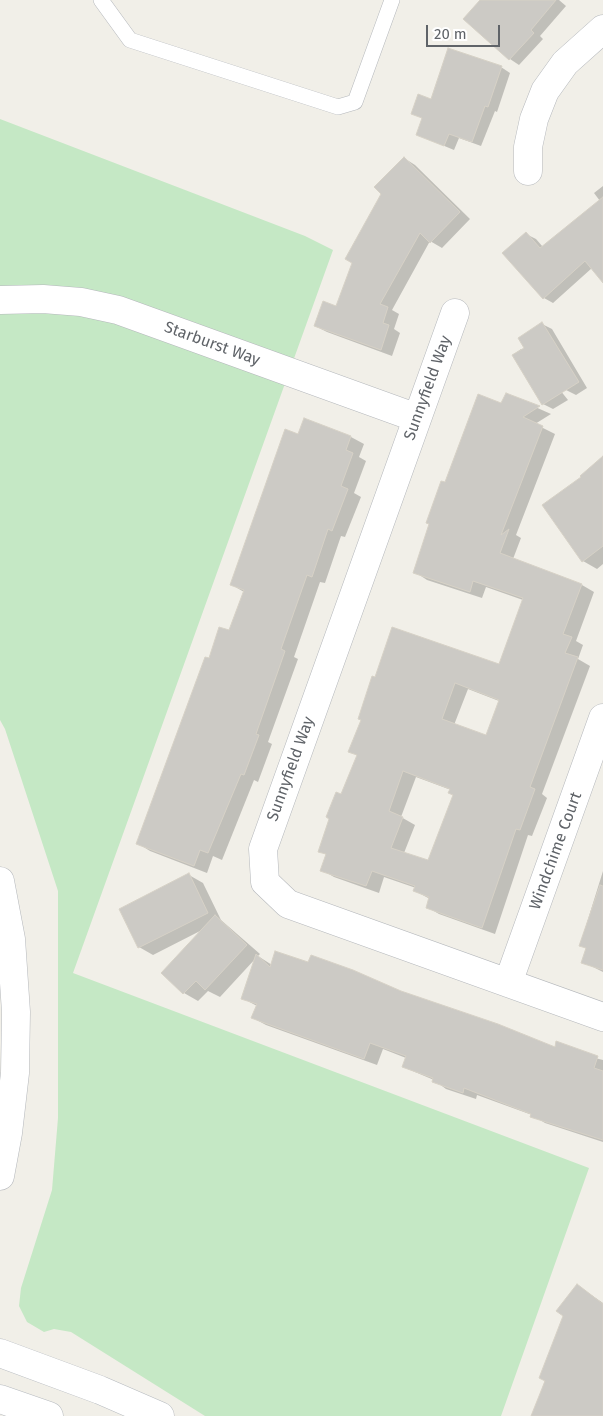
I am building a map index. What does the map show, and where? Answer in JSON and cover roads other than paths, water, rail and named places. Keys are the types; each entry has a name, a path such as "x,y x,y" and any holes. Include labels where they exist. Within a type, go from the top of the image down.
{"street":[{"path":"528,171 528,147 534,119 545,91 565,63 603,29"},
{"name":"Starburst Way","path":"0,300 44,299 81,302 118,310 418,418"},
{"name":"Sunnyfield Way","path":"455,313 263,849 265,882 288,904 603,1017"},
{"name":"Windchime Court","path":"508,983 603,718"},
{"path":"0,881 10,939 16,1012 15,1073 8,1133 0,1176"},
{"path":"0,1353 100,1390 160,1416"},
{"path":"0,1399 49,1416"}],"lane":[{"path":"101,0 130,40 338,107 355,102 392,0"}]}
